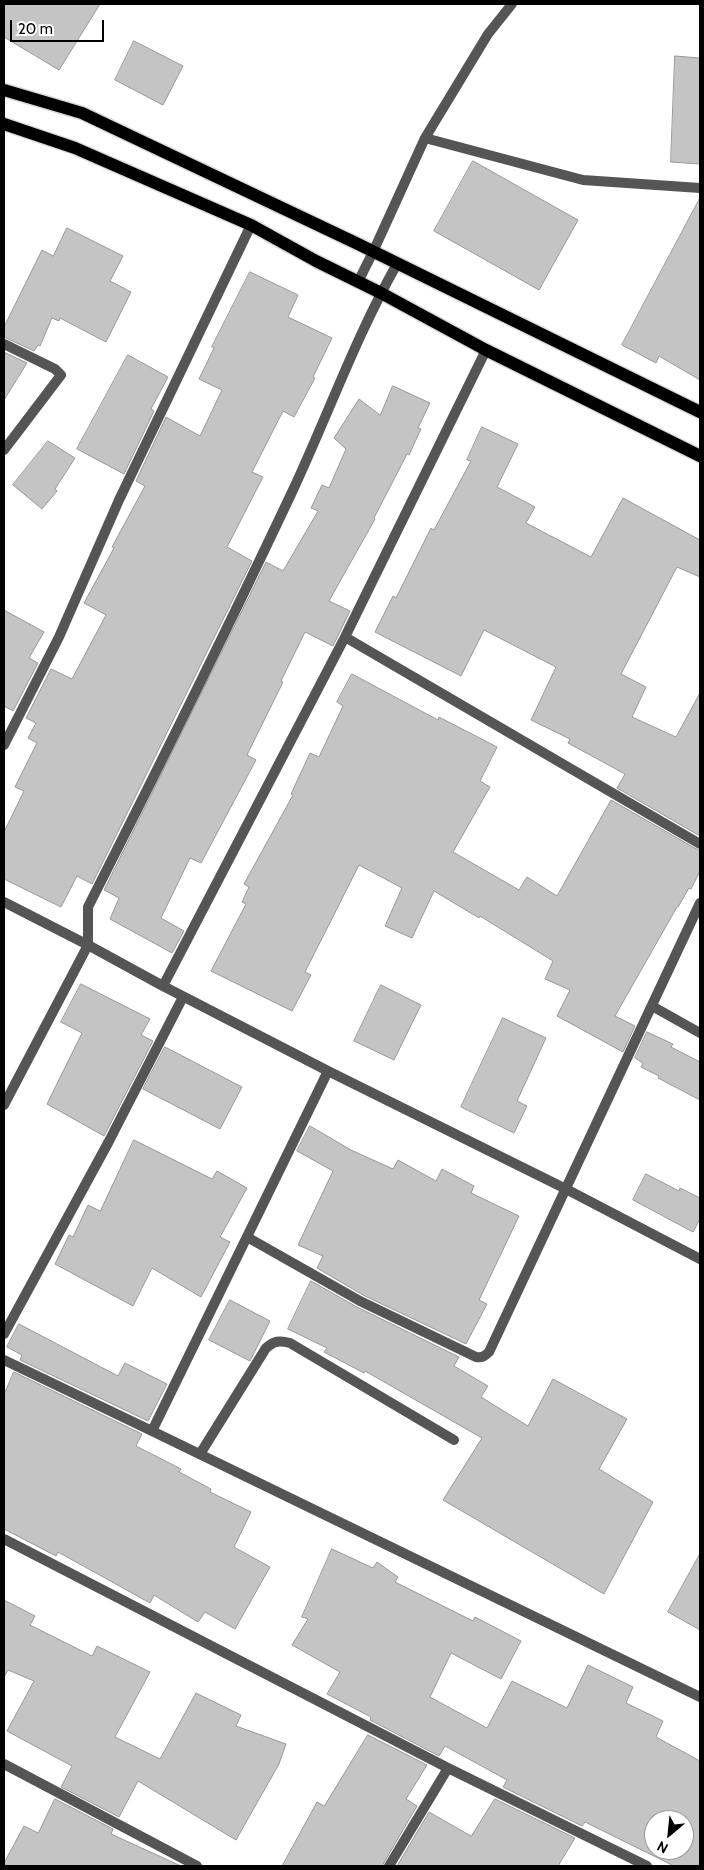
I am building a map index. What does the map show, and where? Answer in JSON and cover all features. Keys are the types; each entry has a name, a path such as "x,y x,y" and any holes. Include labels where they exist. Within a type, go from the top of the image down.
{"main road":[{"path":"4,90 82,113 374,252 700,412"},
{"path":"4,124 75,148 251,225 486,350 700,456"}],"street":[{"path":"358,282 374,252 425,138 488,34 512,4"},
{"path":"425,138 583,180 700,188"},
{"path":"4,744 59,637 119,500 251,225"},
{"path":"4,1105 88,945 88,907 224,637 304,467 381,293 397,264"},
{"path":"4,344 55,369 61,375 4,450"},
{"path":"164,986 345,637 486,350"},
{"path":"345,637 700,844"},
{"path":"4,902 183,997 566,1189 700,1259"},
{"path":"247,1238 360,1301 481,1358 489,1352 700,903"},
{"path":"4,1334 108,1143 183,997"},
{"path":"652,1006 700,1033"},
{"path":"152,1431 328,1071"},
{"path":"200,1454 266,1348 273,1342 280,1340 290,1343 454,1440"},
{"path":"4,1360 700,1697"},
{"path":"4,1539 448,1768 647,1866"},
{"path":"4,1764 197,1866"},
{"path":"389,1866 448,1768"}],"building":[{"path":"4,4 100,4 59,70 4,37"},
{"path":"134,41 183,66 163,105 115,80"},
{"path":"675,56 700,58 700,164 671,162"},
{"path":"473,161 578,220 539,290 434,231"},
{"path":"700,198 700,380 659,356 656,363 622,345"},
{"path":"67,228 123,256 110,281 131,292 106,342 60,318 59,321 52,318 40,346 38,345 34,351 4,337 4,327 42,250 53,256"},
{"path":"250,272 298,295 288,317 332,338 313,377 315,378 294,417 283,411 252,472 263,477 227,547 252,561 92,884 77,876 61,907 4,879 4,832 24,791 15,787 37,743 28,738 36,723 26,718 51,669 72,679 106,615 84,603 145,486 136,481 166,417 200,436 222,390 199,379 214,348 212,347"},
{"path":"4,352 27,363 4,400"},
{"path":"128,355 168,377 151,409 154,411 124,474 77,449"},
{"path":"393,386 430,403 418,428 421,429 375,519 329,601 350,611 333,646 305,632 247,755 256,760 201,863 190,858 161,918 184,931 172,953 110,919 119,898 104,890 266,562 283,571 318,511 311,508 322,485 329,488 346,449 334,438 359,399 380,415"},
{"path":"482,427 518,444 497,487 535,507 526,523 591,557 623,498 700,540 700,577 677,567 621,674 646,687 632,717 676,737 700,693 700,836 617,788 625,774 568,743 570,739 531,720 556,667 484,630 461,676 375,632 393,596 396,598 431,528 434,530 471,461 467,460"},
{"path":"48,441 75,458 55,489 57,491 42,509 13,485"},
{"path":"4,610 44,632 29,658 38,663 13,711 4,706"},
{"path":"352,674 438,720 439,717 497,747 480,781 490,787 453,852 519,890 527,877 557,896 611,800 700,851 700,871 691,889 689,888 677,907 615,1016 635,1026 623,1052 557,1016 570,990 545,979 553,961 480,916 479,918 434,891 412,938 385,926 402,888 359,865 305,972 311,975 292,1011 211,971 246,904 242,902 249,887 244,884 293,795 291,794 310,753 319,757 343,706 337,702"},
{"path":"81,984 150,1019 141,1035 153,1041 104,1136 47,1104 82,1033 61,1022"},
{"path":"381,985 421,1005 394,1060 354,1041"},
{"path":"503,1018 546,1038 517,1101 527,1106 514,1133 461,1107"},
{"path":"647,1032 673,1044 671,1047 700,1062 700,1100 641,1067 643,1063 635,1058"},
{"path":"165,1047 242,1087 220,1129 143,1089"},
{"path":"310,1126 351,1150 393,1169 398,1160 436,1181 442,1169 474,1186 471,1193 519,1216 479,1300 487,1304 466,1344 363,1295 317,1268 323,1256 298,1245 333,1171 297,1151"},
{"path":"134,1140 212,1179 217,1171 247,1188 220,1237 230,1242 201,1297 152,1268 133,1306 55,1264 69,1235 73,1237 88,1205 100,1211"},
{"path":"646,1174 679,1191 680,1188 700,1198 700,1219 693,1232 633,1200"},
{"path":"311,1281 357,1307 459,1357 454,1366 488,1386 481,1397 528,1426 553,1379 627,1419 599,1469 653,1502 604,1594 443,1500 482,1438 365,1371 364,1373 324,1352 327,1348 288,1329"},
{"path":"230,1300 270,1321 250,1361 209,1340"},
{"path":"19,1324 118,1376 125,1363 167,1384 148,1421 20,1360 22,1355 7,1347"},
{"path":"14,1372 142,1434 136,1446 181,1469 179,1472 211,1489 210,1492 251,1512 234,1547 270,1567 235,1629 205,1612 198,1622 154,1595 150,1603 58,1552 56,1556 4,1529 4,1395"},
{"path":"332,1549 373,1568 377,1562 398,1577 395,1582 473,1621 475,1617 521,1641 501,1679 451,1653 430,1697 487,1728 512,1681 567,1708 588,1665 633,1687 626,1703 663,1721 656,1737 700,1761 700,1866 674,1866 662,1860 694,1860 694,1810 644,1810 644,1851 585,1822 582,1826 503,1787 507,1780 445,1746 439,1756 370,1720 371,1717 327,1694 340,1672 292,1645 308,1619 302,1617"},
{"path":"700,1554 700,1630 668,1612"},
{"path":"4,1600 35,1616 30,1625 92,1656 97,1646 150,1672 115,1737 160,1759 196,1693 241,1715 236,1726 286,1744 279,1764 236,1840 138,1781 119,1817 61,1787 72,1766 7,1731 34,1681 8,1670 4,1677"},
{"path":"368,1735 427,1765 406,1799 417,1806 382,1866 282,1866 317,1802 324,1806"},
{"path":"55,1799 113,1829 111,1834 181,1866 4,1866 24,1826 38,1833"},
{"path":"495,1799 575,1838 558,1866 397,1866 429,1812 471,1836"}]}
